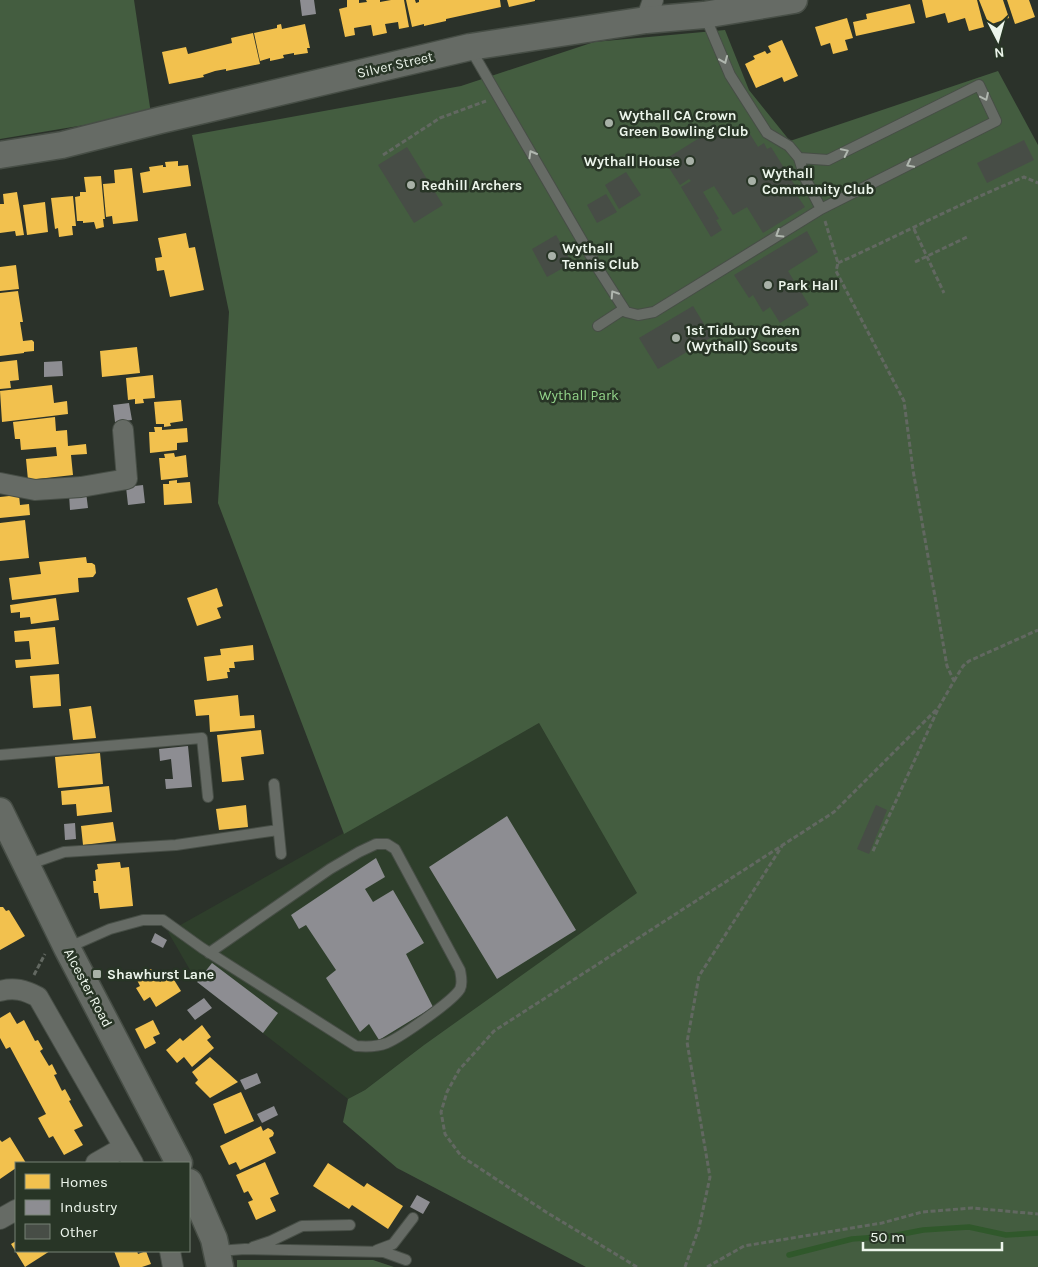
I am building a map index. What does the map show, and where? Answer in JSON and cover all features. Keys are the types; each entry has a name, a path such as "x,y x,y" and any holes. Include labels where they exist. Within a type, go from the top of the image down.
{"street":[{"name":"Silver Street","path":"0,155 62,145 470,47 650,10 704,15 794,0"},
{"path":"0,482 35,490 81,487 128,479 123,430"},
{"name":"Alcester Road","path":"0,811 62,939 178,1162"},
{"path":"0,991 12,988 38,996 128,1155 100,1162"},
{"path":"190,1184 214,1238 218,1259"},
{"path":"0,1219 15,1211"},
{"path":"170,1252 173,1267"}],"lane":[{"path":"704,15 730,75 767,133 789,146 798,158 804,178 821,209"},
{"path":"470,47 599,270 626,312 638,315 654,312 821,209 996,121 979,85 828,160 798,158"},
{"path":"598,326 624,309"},
{"path":"0,755 202,738 208,797"},
{"path":"274,784 281,854"},
{"path":"26,866 64,852 176,844 278,830"},
{"path":"62,939 143,920 163,920 210,953 356,1046 372,1047 388,1042 423,1020 460,989 462,979 460,970 395,849 387,844 376,844 358,852 330,869 210,953"},
{"path":"374,1251 393,1244 413,1218"},
{"path":"218,1259 271,1241 302,1226 350,1225"},
{"path":"245,1249 374,1251 384,1252 406,1260"}],"path":[{"path":"384,155 440,118 498,97"},
{"path":"838,264 914,229 984,193 1024,177 1038,183"},
{"path":"821,209 838,264 836,270 904,400 913,470 947,666 954,681"},
{"path":"914,229 944,293"},
{"path":"915,262 967,236"},
{"path":"873,851 939,707 963,666 1038,630"},
{"path":"637,1267 546,1212 461,1156 445,1134 441,1112 447,1092 459,1070 494,1031 834,812 939,707"},
{"path":"685,1267 699,1228 710,1177 687,1042 699,976 783,844"},
{"path":"26,991 62,939"},
{"path":"707,1267 744,1246 882,1223 922,1212 972,1208 1038,1214"}],"shaded area":[{"path":"539,723 638,893 424,1045 365,1090 348,1099 197,982 168,932"}],"green space":[{"path":"0,0 134,0 151,114 0,139"},
{"name":"Wythall Park","path":"725,30 749,90 790,141 998,71 1038,145 1038,1267 586,1267 397,1168 343,1122 348,1099 365,1090 424,1045 637,893 539,723 344,834 218,503 229,312 192,135 461,86 594,42"},
{"path":"237,1260 373,1260 394,1267 237,1267"}],"building: Homes":[{"path":"347,0 359,0 359,3 367,2 366,0 380,0 380,2 404,0 409,27 399,29 398,22 385,24 387,33 373,36 371,25 354,28 355,35 345,37 339,9 347,7"},
{"path":"406,0 415,0 416,3 419,0 500,0 501,7 446,19 446,21 424,26 424,24 412,27"},
{"path":"507,0 535,0 535,1 509,7"},
{"path":"922,0 977,0 984,27 969,31 965,18 948,23 945,13 926,18"},
{"path":"979,0 1003,0 1009,18 989,25"},
{"path":"1007,0 1029,0 1035,17 1015,24"},
{"path":"910,4 915,23 856,36 853,22 867,19 866,14"},
{"path":"847,18 853,38 845,40 848,50 833,54 830,43 821,46 815,27"},
{"path":"281,24 282,29 305,24 310,48 307,48 308,53 294,55 294,53 283,55 284,58 270,61 270,58 260,61 254,33 277,28 277,25"},
{"path":"253,33 260,64 226,71 226,69 215,71 203,75 204,77 169,84 162,52 186,47 188,54 232,43 231,38"},
{"path":"782,40 798,76 784,82 782,77 756,88 745,64 755,59 753,56 765,51 767,54 771,52 768,46"},
{"path":"178,161 178,166 188,165 191,186 143,193 140,173 150,171 149,167 163,165 163,167 166,167 165,162"},
{"path":"132,168 138,221 113,224 112,216 106,217 103,184 115,183 114,170"},
{"path":"101,176 105,219 103,219 104,227 96,229 94,222 83,223 83,221 77,221 75,197 80,196 80,192 86,192 84,177"},
{"path":"17,192 24,235 16,236 15,231 0,233 0,204 4,204 3,194"},
{"path":"73,196 76,226 72,226 73,235 59,237 58,228 55,229 51,198"},
{"path":"45,202 48,232 27,235 23,205"},
{"path":"186,233 189,248 195,247 204,290 170,297 164,270 157,271 155,258 162,257 158,238"},
{"path":"16,265 19,289 0,291 0,267"},
{"path":"18,291 23,322 20,322 23,341 32,340 34,342 34,351 0,356 0,293"},
{"path":"137,347 140,373 102,377 100,351"},
{"path":"17,360 19,380 10,381 11,388 0,389 0,362"},
{"path":"153,375 155,398 143,399 144,403 135,404 135,399 128,400 126,378"},
{"path":"52,385 54,403 67,401 68,414 2,422 0,391"},
{"path":"181,400 183,421 170,423 171,426 164,427 164,424 156,424 154,402"},
{"path":"55,417 56,431 67,430 68,446 86,444 87,454 71,455 73,475 28,480 26,459 57,456 56,447 21,450 20,439 15,439 13,422"},
{"path":"154,427 162,427 162,430 187,428 188,442 177,443 177,450 150,453 149,432 155,432"},
{"path":"174,453 175,457 186,455 188,477 161,480 159,458 165,458 164,454"},
{"path":"177,480 177,483 190,482 192,503 164,505 163,484 169,484 169,481"},
{"path":"19,495 20,505 29,504 30,515 0,518 0,497"},
{"path":"25,520 29,558 0,561 0,523"},
{"path":"86,557 87,563 95,565 96,573 93,577 78,578 79,592 12,600 9,578 41,574 39,562"},
{"path":"217,588 223,606 217,608 221,618 197,626 187,598"},
{"path":"56,598 59,620 31,624 30,617 20,618 20,612 11,613 10,605"},
{"path":"55,627 59,664 16,668 15,660 31,659 29,641 15,642 14,631"},
{"path":"253,645 254,660 234,662 235,668 229,668 230,672 227,672 228,678 207,681 204,657 221,655 220,649"},
{"path":"59,674 61,706 33,708 30,676"},
{"path":"238,695 240,716 254,715 255,728 210,732 209,715 196,716 194,700"},
{"path":"91,706 96,738 73,740 69,709"},
{"path":"261,730 264,754 241,757 244,780 222,782 217,735"},
{"path":"100,753 103,784 58,788 55,757"},
{"path":"109,786 112,812 77,816 76,804 62,805 61,791"},
{"path":"246,805 248,827 219,830 216,809"},
{"path":"113,822 116,841 83,845 81,826"},
{"path":"120,862 121,868 129,867 133,906 100,909 98,893 94,893 93,881 96,881 95,870 98,869 97,864"},
{"path":"0,907 3,907 6,911 9,910 25,936 0,950"},
{"path":"151,969 160,982 171,975 181,991 156,1007 150,997 144,1001 136,988 140,986 136,978"},
{"path":"10,1012 17,1024 24,1020 35,1041 38,1040 43,1049 40,1051 49,1066 52,1064 57,1074 54,1075 62,1091 65,1089 71,1100 69,1101 83,1126 74,1130 83,1145 64,1155 53,1136 49,1138 38,1118 46,1114 10,1047 6,1049 0,1038 0,1018"},
{"path":"153,1020 160,1034 153,1037 156,1043 145,1049 135,1029"},
{"path":"202,1025 211,1037 207,1040 214,1048 192,1067 184,1057 177,1063 166,1050 180,1038 183,1041"},
{"path":"210,1057 238,1082 210,1098 195,1083 198,1080 192,1072"},
{"path":"241,1092 254,1121 225,1134 213,1104"},
{"path":"261,1126 263,1131 268,1128 274,1133 269,1138 276,1153 240,1170 236,1162 229,1165 220,1146"},
{"path":"10,1137 25,1162 15,1162 15,1169 0,1179 0,1140 2,1142"},
{"path":"265,1162 279,1194 270,1198 276,1211 256,1220 248,1202 253,1200 248,1191 244,1193 236,1175"},
{"path":"328,1163 364,1187 367,1183 403,1206 388,1229 352,1205 349,1209 313,1186"},
{"path":"15,1242 15,1251 11,1244"},
{"path":"16,1252 48,1252 25,1267"},
{"path":"114,1252 137,1252 138,1254 146,1252 151,1264 142,1267 120,1267"}],"building: Industry":[{"path":"300,0 314,0 316,14 302,16"},
{"path":"62,361 63,376 44,377 44,362"},
{"path":"129,403 132,420 115,422 113,405"},
{"path":"143,485 145,503 128,505 126,487"},
{"path":"86,492 88,508 70,510 69,494"},
{"path":"188,746 192,787 166,789 165,779 173,779 171,759 160,761 159,749"},
{"path":"507,816 576,930 497,979 429,867"},
{"path":"75,823 76,839 65,840 64,824"},
{"path":"376,858 385,877 365,889 373,902 393,890 424,943 406,954 433,1007 379,1040 369,1024 360,1032 326,978 336,970 306,925 299,929 291,915"},
{"path":"155,933 167,940 163,948 151,942"},
{"path":"212,963 278,1013 263,1033 197,982"},
{"path":"204,998 212,1008 195,1020 187,1010"},
{"path":"257,1073 261,1083 245,1090 240,1080"},
{"path":"274,1106 278,1115 262,1123 257,1114"},
{"path":"417,1195 430,1202 423,1214 410,1207"}],"building: Other":[{"name":"Wythall Community Club","path":"745,126 758,147 764,143 767,149 771,147 799,192 796,194 805,207 763,233 747,207 733,215 714,186 703,192 719,219 716,220 722,230 711,237 681,187 691,181 689,179 680,185 664,160 717,127 724,139"},
{"path":"1024,140 1034,160 987,183 977,163"},
{"name":"Redhill Archers","path":"407,147 443,205 414,223 378,165"},
{"path":"626,172 641,195 619,209 605,185"},
{"path":"606,194 617,212 597,223 587,205"},
{"name":"Park Hall","path":"807,231 818,252 788,271 809,305 780,323 770,307 763,312 753,295 749,298 734,275"},
{"name":"Wythall Tennis Club","path":"556,235 572,263 547,277 532,249"},
{"name":"1st Tidbury Green (Wythall) Scouts","path":"693,306 712,337 658,369 639,338"},
{"path":"876,805 887,810 869,854 857,849"}],"waterway":[{"path":"789,1255 852,1239 892,1236 923,1230 969,1227 1006,1235 1038,1233"}],"place":[{"name":"Wythall CA Crown Green Bowling Club","path":"609,123"},
{"name":"Wythall House","path":"690,161"},
{"name":"Wythall Community Club","path":"752,181"},
{"name":"Redhill Archers","path":"411,185"},
{"name":"Wythall Tennis Club","path":"552,256"},
{"name":"Park Hall","path":"768,285"},
{"name":"1st Tidbury Green (Wythall) Scouts","path":"676,338"},
{"name":"Shawhurst Lane","path":"97,974"}]}
